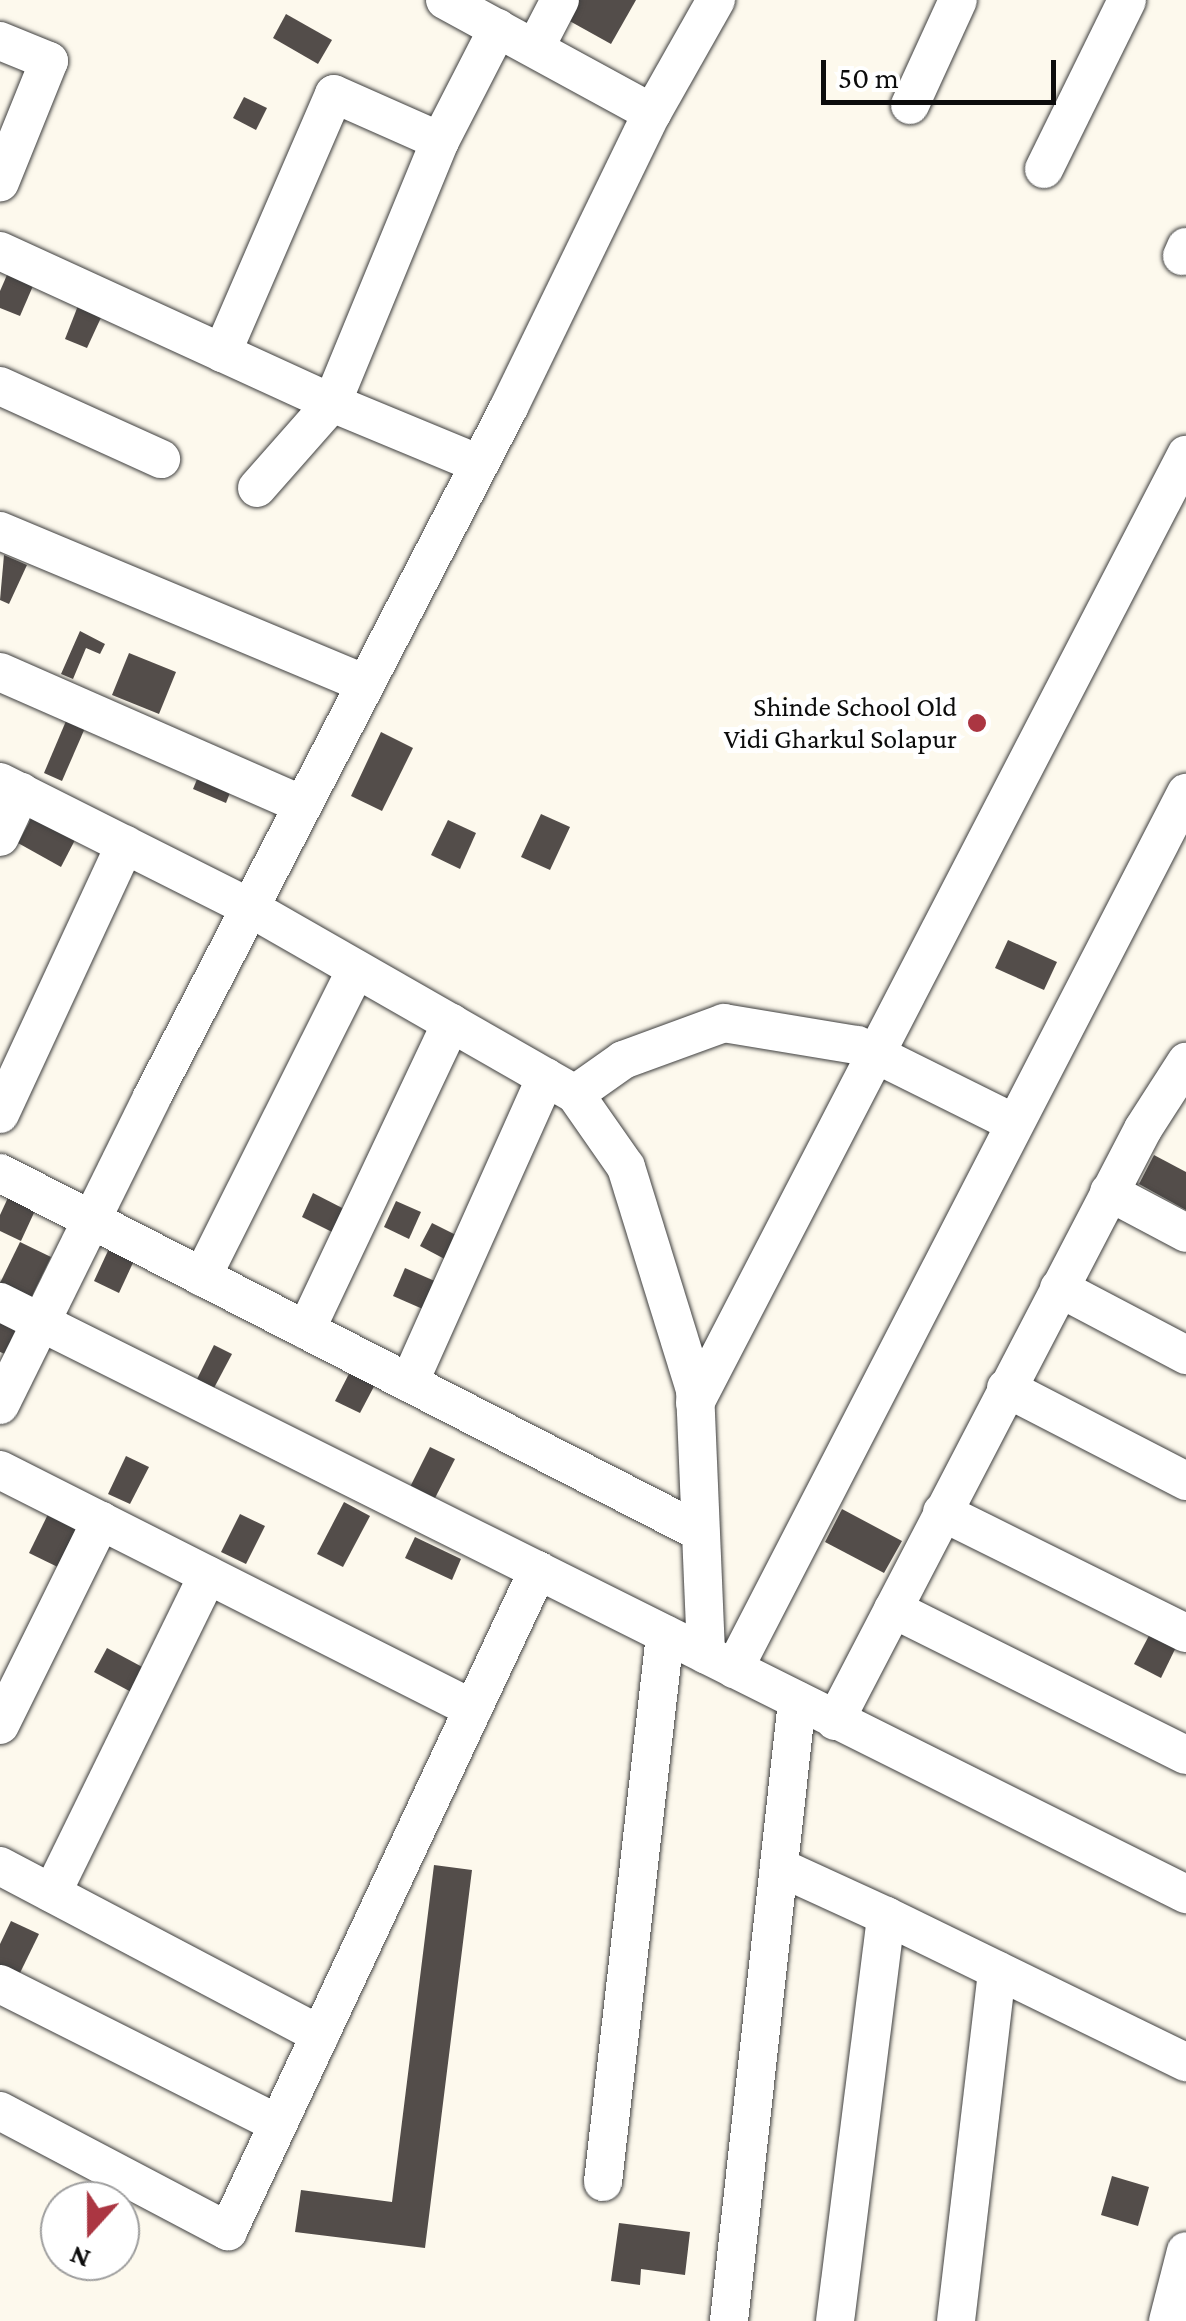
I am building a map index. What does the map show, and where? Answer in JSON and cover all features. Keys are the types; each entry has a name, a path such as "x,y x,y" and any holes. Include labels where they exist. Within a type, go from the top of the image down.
{"street":[{"path":"445,0 652,113"},
{"path":"535,48 560,0"},
{"path":"0,1405 302,805 479,464 652,113 716,0"},
{"path":"910,104 958,0"},
{"path":"1044,168 1128,0"},
{"path":"257,488 332,403 440,140 498,28"},
{"path":"0,42 49,61 1,176"},
{"path":"222,352 334,94 440,140"},
{"path":"0,251 332,403 479,464"},
{"path":"0,386 161,459"},
{"path":"695,1403 1186,455"},
{"path":"0,531 365,684"},
{"path":"0,672 302,805"},
{"path":"0,837 10,787 250,908 560,1086 626,1167 695,1403 700,1532 720,1662"},
{"path":"720,1662 1014,1124 1186,793"},
{"path":"0,1114 125,845"},
{"path":"202,1276 356,969"},
{"path":"306,1330 450,1023"},
{"path":"409,1383 560,1086 724,1023 857,1045 1014,1124"},
{"path":"835,1720 1143,1128 1182,1081"},
{"path":"0,1173 700,1532"},
{"path":"1110,1192 1186,1233"},
{"path":"1058,1288 1186,1355"},
{"path":"0,1302 1186,1894"},
{"path":"1006,1388 1186,1482"},
{"path":"0,1470 473,1709"},
{"path":"942,1512 1186,1634"},
{"path":"0,1725 101,1521"},
{"path":"0,2111 228,2232 538,1570"},
{"path":"52,1894 208,1575"},
{"path":"892,1609 1186,1755"},
{"path":"603,2182 665,1634"},
{"path":"729,2321 797,1702"},
{"path":"0,1866 320,2036"},
{"path":"779,1868 1186,2062"},
{"path":"834,2321 886,1916"},
{"path":"956,2321 997,1970"},
{"path":"0,1984 278,2124"},
{"path":"1168,2321 1186,2251"}],"building":[{"path":"565,0 636,0 611,44 557,14"},
{"path":"286,14 332,40 318,64 273,38"},
{"path":"244,97 267,108 256,130 233,118"},
{"path":"10,268 36,279 20,316 0,308 0,291"},
{"path":"81,298 105,309 87,348 65,339"},
{"path":"4,555 27,565 9,604 0,600"},
{"path":"80,631 105,644 100,654 86,648 73,679 61,674"},
{"path":"129,653 176,672 159,714 112,695"},
{"path":"66,721 85,728 62,781 44,773"},
{"path":"381,732 413,748 382,811 351,796"},
{"path":"200,772 233,785 226,803 193,789"},
{"path":"541,814 570,827 550,870 521,857"},
{"path":"32,817 75,840 61,867 18,843"},
{"path":"448,820 476,833 460,869 431,855"},
{"path":"1008,940 1057,962 1044,990 995,968"},
{"path":"1154,1155 1186,1172 1186,1210 1139,1184"},
{"path":"12,1189 39,1202 21,1241 0,1231 0,1215"},
{"path":"313,1193 352,1213 340,1236 302,1217"},
{"path":"396,1201 421,1212 409,1239 384,1227"},
{"path":"432,1223 466,1240 454,1264 420,1246"},
{"path":"113,1240 138,1252 119,1293 94,1281"},
{"path":"20,1242 51,1257 31,1298 0,1283"},
{"path":"405,1268 437,1282 425,1310 393,1296"},
{"path":"0,1321 17,1329 5,1354 0,1352"},
{"path":"214,1345 232,1354 214,1388 197,1379"},
{"path":"354,1364 379,1377 360,1413 335,1401"},
{"path":"430,1447 455,1459 434,1500 410,1487"},
{"path":"126,1456 149,1467 130,1504 108,1494"},
{"path":"344,1502 370,1516 343,1567 317,1554"},
{"path":"53,1504 94,1523 70,1573 29,1553"},
{"path":"842,1509 902,1541 884,1573 825,1542"},
{"path":"240,1514 265,1526 246,1564 221,1552"},
{"path":"415,1537 461,1559 452,1580 405,1558"},
{"path":"1153,1628 1179,1641 1161,1678 1134,1664"},
{"path":"107,1648 146,1669 133,1693 94,1672"},
{"path":"434,1865 472,1870 425,2248 295,2232 301,2190 392,2202"},
{"path":"11,1921 39,1934 19,1975 0,1966 0,1944"},
{"path":"1112,2176 1149,2187 1138,2226 1101,2215"},
{"path":"619,2223 690,2232 685,2275 641,2269 640,2285 611,2281"}],"place":[{"name":"Shinde School Old Vidi Gharkul Solapur","path":"977,723"}]}
